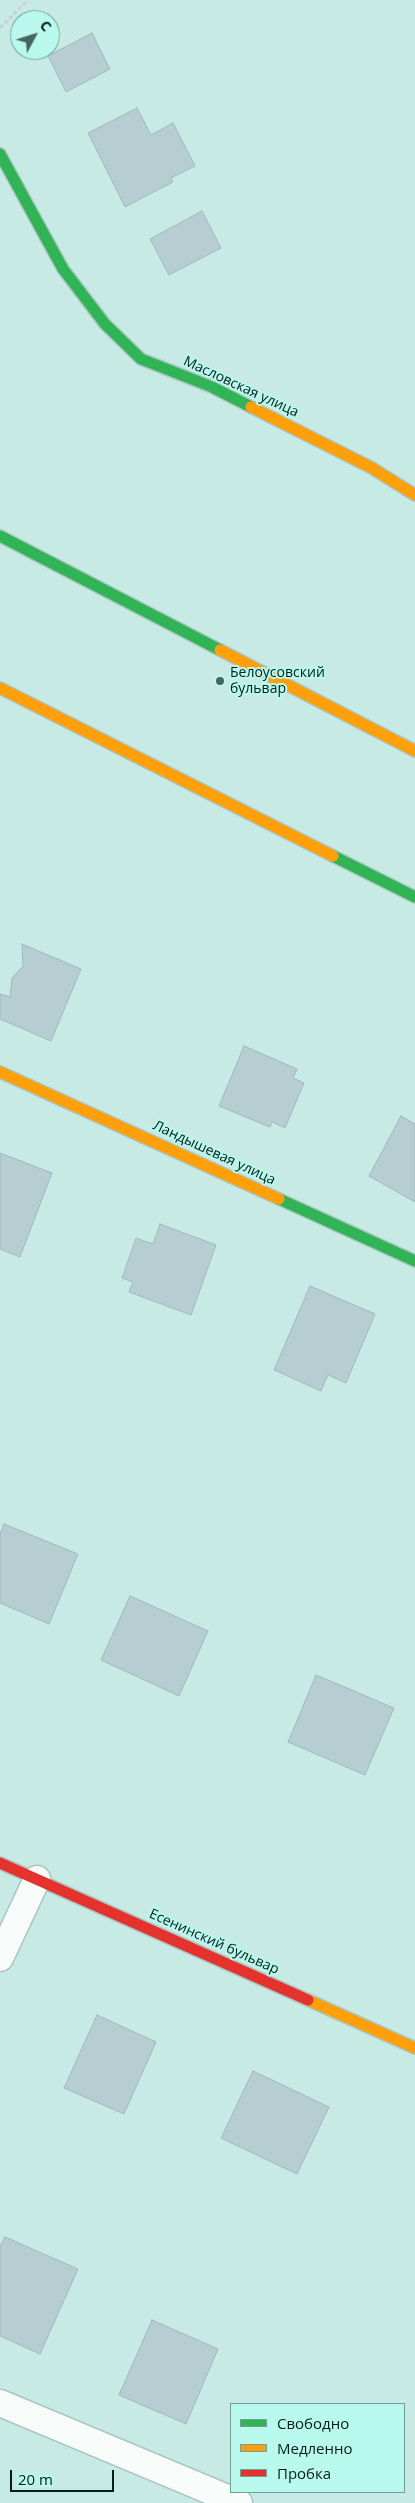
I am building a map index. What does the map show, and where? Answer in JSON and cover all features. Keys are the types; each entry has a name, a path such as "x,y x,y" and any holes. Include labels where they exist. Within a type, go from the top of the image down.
{"street":[{"name":"Масловская улица","path":"0,154 63,270 105,324 142,359 212,387 372,468 415,495"},
{"path":"0,536 415,751"},
{"path":"0,688 415,897"},
{"name":"Ландышевая улица","path":"0,1072 415,1261"},
{"name":"Есенинский бульвар","path":"0,1863 415,2048"},
{"path":"0,1958 37,1879"},
{"path":"0,2403 239,2503"}],"path":[{"path":"0,28 28,0"}],"building":[{"path":"92,33 110,69 66,92 50,60 60,60 60,50"},
{"path":"137,108 151,135 173,123 195,166 171,178 173,182 125,207 88,133"},
{"path":"202,211 221,248 169,275 150,239"},
{"path":"22,944 81,969 51,1041 0,1019 0,994 10,997 12,978 23,966"},
{"path":"244,1046 297,1069 293,1078 304,1083 285,1128 272,1122 270,1127 219,1106"},
{"path":"401,1116 415,1124 415,1202 369,1176"},
{"path":"0,1153 52,1173 20,1257 0,1249"},
{"path":"160,1224 216,1245 191,1315 129,1292 133,1282 122,1278 136,1238 153,1244"},
{"path":"310,1286 375,1314 346,1383 328,1375 321,1391 274,1370"},
{"path":"4,1524 78,1554 49,1624 0,1603 0,1534"},
{"path":"130,1596 208,1631 179,1696 101,1660"},
{"path":"316,1675 394,1708 365,1775 288,1742"},
{"path":"97,2015 156,2042 124,2114 64,2088"},
{"path":"253,2071 329,2107 297,2174 221,2138"},
{"path":"5,2237 78,2269 40,2354 0,2336 0,2246"},
{"path":"152,2320 218,2349 186,2424 119,2395"}],"traffic: fast":[{"path":"0,154 63,269 105,324 141,359 212,387 251,407"},
{"path":"0,536 220,650"},
{"path":"333,856 415,897"},
{"path":"279,1199 415,1261"}],"traffic: slow":[{"path":"251,407 372,468 415,495"},
{"path":"220,650 415,751"},
{"path":"0,688 333,856"},
{"path":"0,1072 279,1199"},
{"path":"308,2000 415,2048"}],"traffic: jam":[{"path":"0,1863 308,2000"}],"place":[{"name":"Белоусовский бульвар","path":"220,681"}]}
